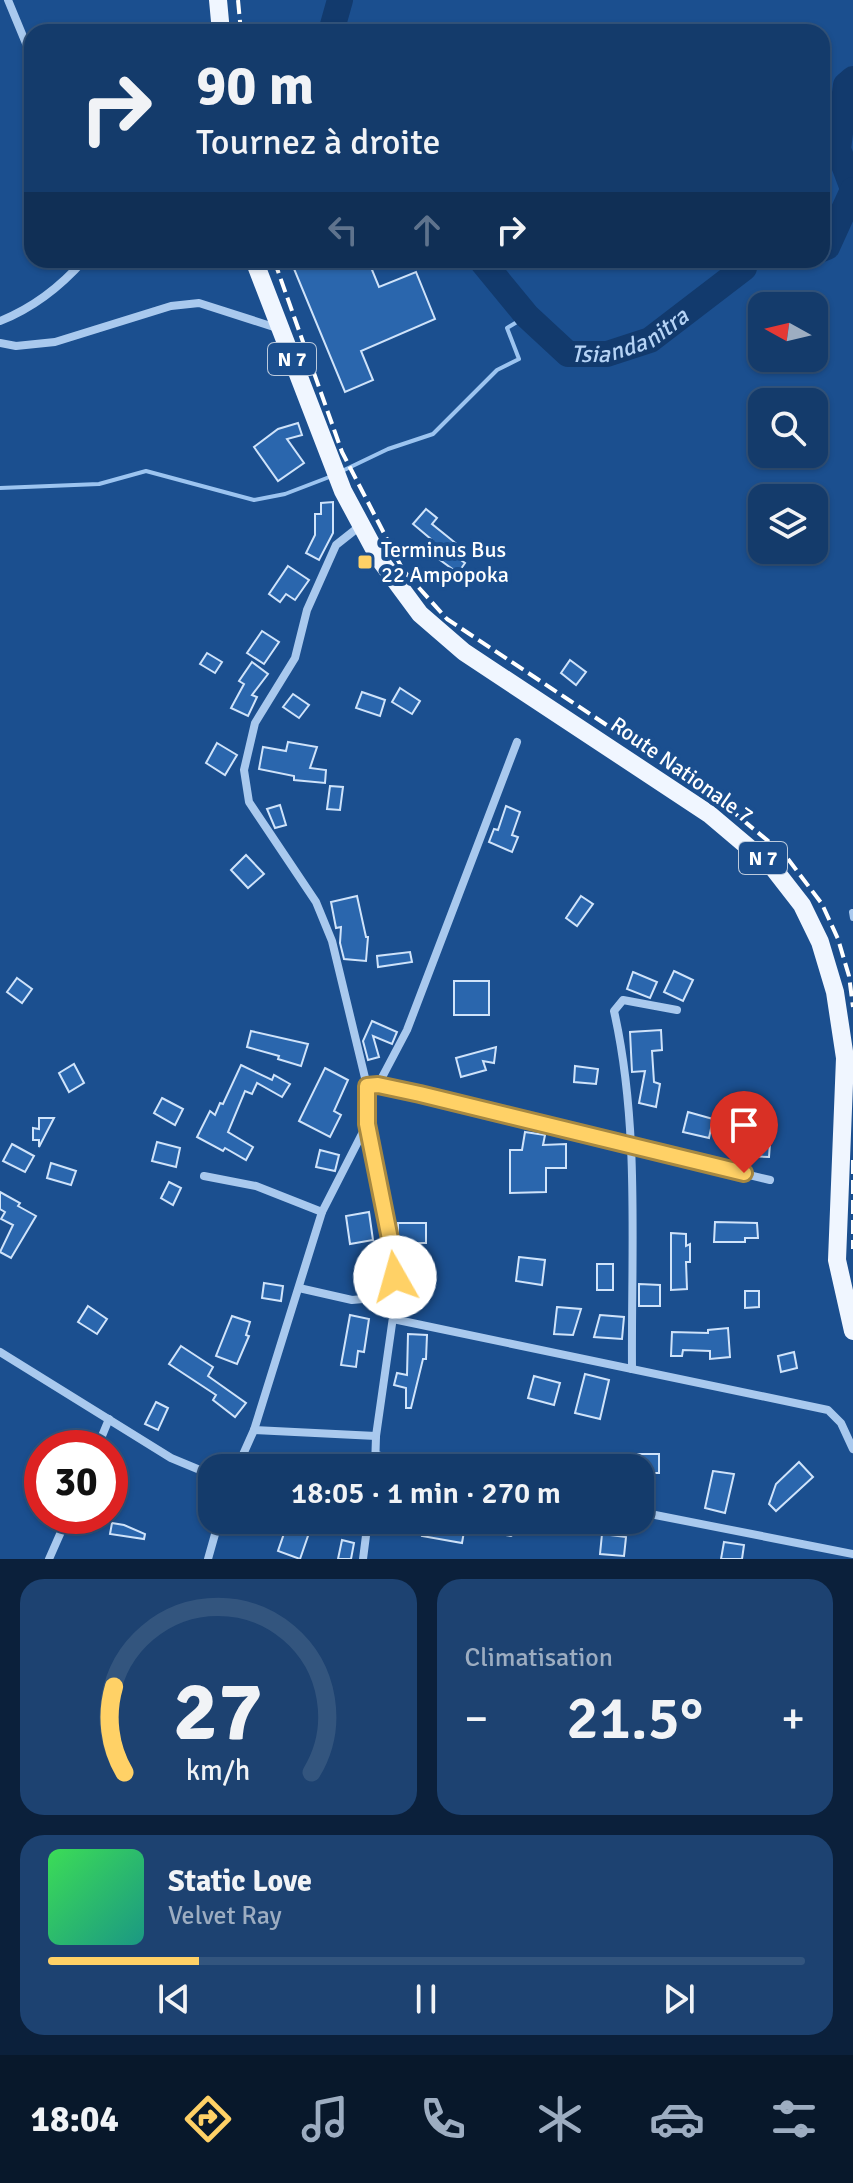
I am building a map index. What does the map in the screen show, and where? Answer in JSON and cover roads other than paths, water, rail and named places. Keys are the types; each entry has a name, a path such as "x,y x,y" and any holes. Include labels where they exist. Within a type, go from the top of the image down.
{"main road":[{"path":"218,0 220,24"},
{"name":"N 7","path":"257,268 343,491 361,525"},
{"name":"Route Nationale 7","path":"361,525 380,560 420,614 464,652 709,814 774,869 802,905 820,942 835,992 849,1058 837,1260 853,1331"}],"street":[{"path":"8,0 24,39"},
{"path":"0,321 20,314 75,268"},
{"path":"0,343 16,346 55,342 171,306 199,303 280,329"},
{"path":"361,525 336,545 307,610 295,658 255,723 244,770 249,802 316,902 332,941 367,1086 367,1124 394,1259 396,1296 376,1454"},
{"path":"378,1085 407,1030 517,742"},
{"path":"632,1369 630,1145 621,1041 614,1011 623,1000 677,1010"},
{"path":"367,1086 378,1085 770,1180"},
{"path":"243,1454 254,1430 322,1212 367,1124"},
{"path":"204,1176 256,1186 322,1212"},
{"path":"299,1288 352,1300 396,1296"},
{"path":"393,1319 828,1410 841,1423 853,1449"},
{"path":"0,1352 171,1458 198,1469"},
{"path":"104,1430 109,1419"},
{"path":"254,1430 376,1436"},
{"path":"654,1515 853,1554"},
{"path":"49,1559 60,1534"},
{"path":"208,1559 215,1534"},
{"path":"363,1559 366,1534"}],"waterway":[{"name":"Tsiandanitra","path":"333,24 340,0"},
{"name":"Tsiandanitra","path":"853,79 846,85 838,149 853,189"},
{"name":"Tsiandanitra","path":"830,240 853,190"},
{"name":"Tsiandanitra","path":"488,268 527,316 568,354 607,354 650,340 744,268"},
{"path":"340,472 388,449 433,434 497,370 519,359 507,328 527,316"},
{"path":"0,488 99,484 146,471 254,500 285,494 332,476"}],"railway":[{"path":"238,0 240,24"},
{"path":"277,268 342,452 403,570 447,619 715,797 785,855 822,904 838,939 849,976 853,1007"},
{"path":"853,1160 853,1249"}],"place":[{"name":"Terminus Bus 22 Ampopoka","path":"365,562"}]}
